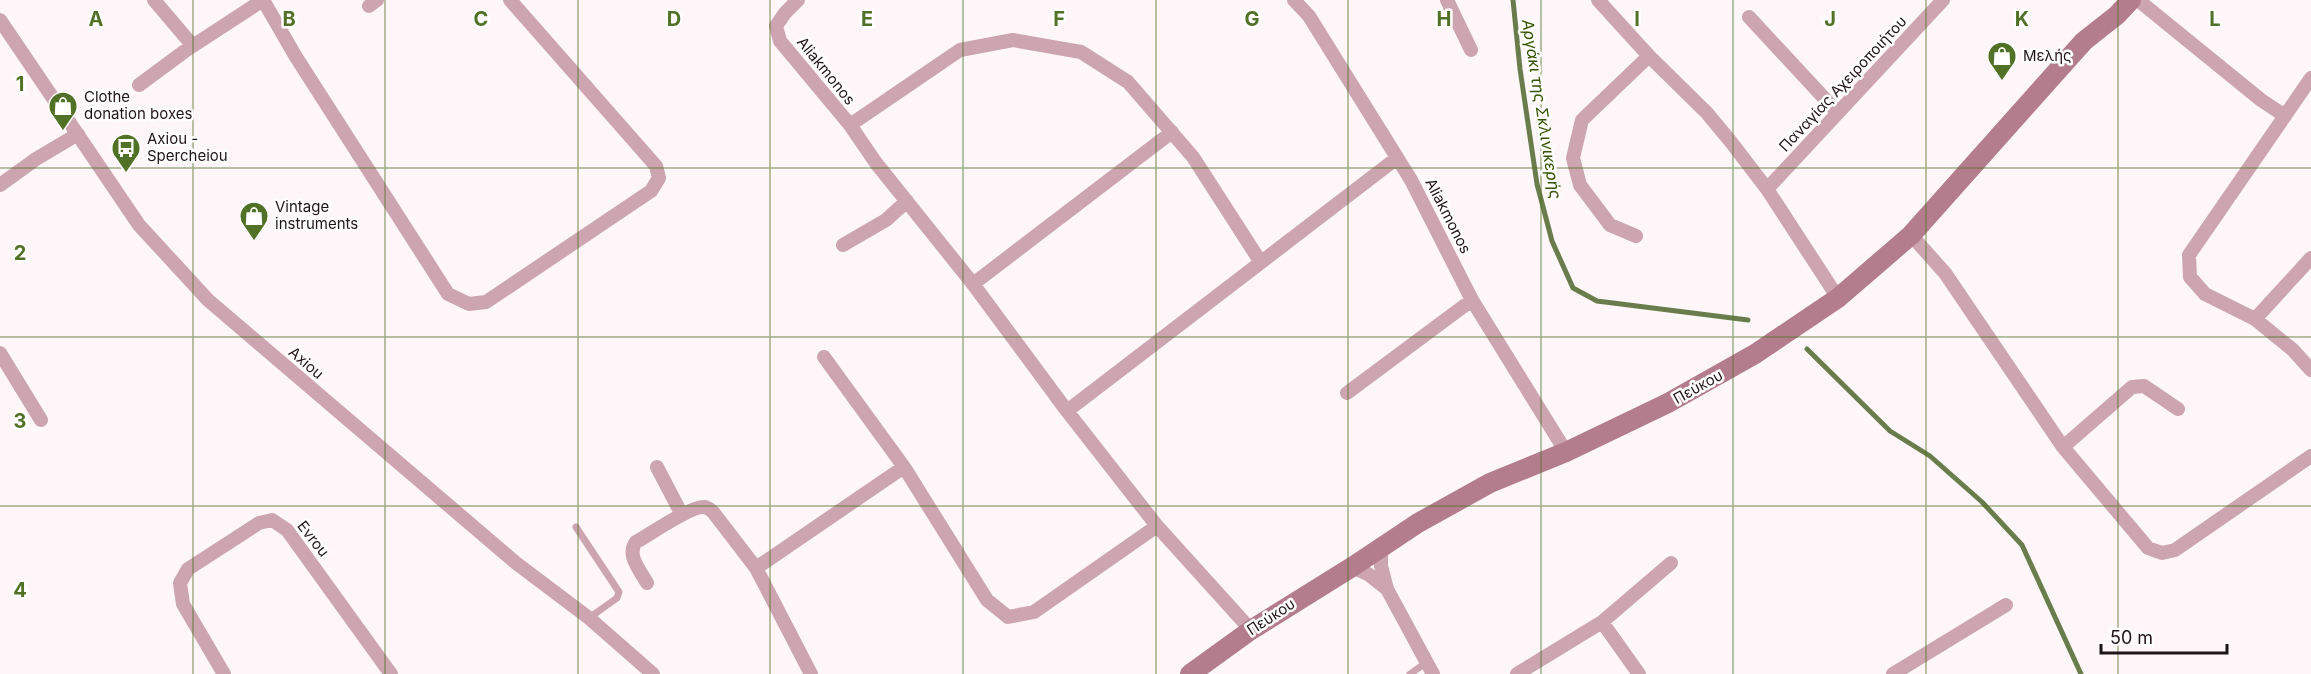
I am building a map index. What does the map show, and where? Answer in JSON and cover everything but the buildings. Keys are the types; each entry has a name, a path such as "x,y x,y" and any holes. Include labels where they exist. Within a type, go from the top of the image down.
{"main road":[{"path":"2084,41 2111,0"},
{"name":"Πεύκου","path":"1190,674 1251,630 1418,523 1490,483 1566,452 1668,403 1755,354 1838,298 1911,235 2084,41 2117,15 2131,0"}],"street":[{"path":"154,0 193,46"},
{"path":"139,85 263,0 296,57 448,294 468,304 486,302 651,191 659,178 656,166 510,0"},
{"name":"Aliakmonos","path":"798,0 776,26 780,41 850,125 876,163 973,284 1067,411 1157,525 1251,630"},
{"name":"Aliakmonos","path":"1294,0 1309,16 1411,180 1472,300 1566,452"},
{"path":"1447,0 1471,50"},
{"path":"1598,0 1648,56 1707,113 1767,189 1838,298"},
{"name":"Παναγίας Αχειροποιήτου","path":"1767,189 1943,0"},
{"path":"2138,0 2284,116"},
{"path":"1749,17 1838,113"},
{"name":"Axiou","path":"0,20 139,225 208,300 516,563 589,618 653,674"},
{"path":"850,125 960,50 1013,40 1081,52 1128,82 1172,132 1193,157 1260,261"},
{"path":"1636,236 1610,225 1580,185 1573,158 1582,120 1648,56"},
{"path":"2311,78 2188,255 2190,277 2205,294 2255,319 2293,350 2311,370"},
{"path":"973,284 1172,132"},
{"path":"0,185 36,159 78,134"},
{"path":"1067,411 1397,158"},
{"path":"843,245 886,220 907,201"},
{"path":"1911,235 1945,273 2064,447 2148,548 2162,553 2175,550 2311,456"},
{"path":"2255,319 2311,258"},
{"path":"1347,393 1472,300"},
{"path":"0,353 41,420"},
{"path":"824,357 904,467 987,600 1008,617 1034,612 1157,525"},
{"path":"2064,447 2132,387 2144,386 2178,408"},
{"path":"657,467 682,515"},
{"path":"756,568 904,467"},
{"path":"647,583 631,554 632,547 636,542 682,515 701,507 707,507 756,568 811,674"},
{"name":"Evrou","path":"222,674 183,604 180,583 188,569 259,523 272,520 287,530 391,674"},
{"path":"1381,546 1381,566 1387,589 1430,668"},
{"path":"1517,674 1602,622 1671,563"},
{"path":"1352,567 1368,574 1387,589"},
{"path":"1893,674 2006,605"},
{"path":"1602,622 1639,674"}],"lane":[{"path":"576,527 619,592 617,598 589,618"},
{"path":"1410,674 1430,668"}],"waterway":[{"name":"Αργάκι της Σκλινικερής","path":"1513,0 1520,69 1537,184 1552,241 1573,288 1597,301 1748,320"},
{"name":"Αργάκι της Σκλινικερής","path":"1807,349 1890,431 1930,456 1982,502 2022,545 2081,674"}],"place":[{"name":"Μελής","path":"2002,82"},
{"name":"Clothe donation boxes","path":"63,132"},
{"name":"Axiou - Spercheiou","path":"126,174"},
{"name":"Vintage instruments","path":"254,242"}]}
